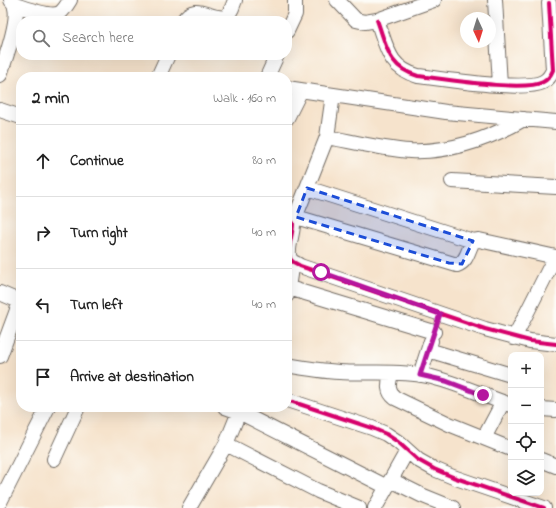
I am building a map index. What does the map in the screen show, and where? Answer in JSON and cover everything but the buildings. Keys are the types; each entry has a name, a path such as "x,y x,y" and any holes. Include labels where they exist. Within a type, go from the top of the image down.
{"street":[{"path":"13,3 39,12 55,14 59,13 65,8 70,0"},
{"path":"228,16 235,0"},
{"path":"292,20 295,14 295,0"},
{"path":"336,0 356,20 365,22 377,20 434,0"},
{"path":"495,0 500,85"},
{"path":"0,75 15,22 16,13 13,3"},
{"path":"377,20 394,63 409,73 418,76 500,85 534,85 543,82 550,77 553,70 549,3"},
{"path":"187,16 194,11 211,16"},
{"path":"160,72 166,60"},
{"path":"269,72 275,60"},
{"path":"292,89 446,112 556,122"},
{"path":"292,108 301,90"},
{"path":"292,237 294,229 292,219 307,188 327,137 334,95"},
{"path":"0,110 16,115"},
{"path":"327,137 392,149 409,151 434,150 450,148 490,137 524,119"},
{"path":"452,181 556,187"},
{"path":"307,188 473,241 485,240 556,257 514,338"},
{"path":"292,219 457,265 462,264 473,241"},
{"path":"292,261 300,266 485,329 514,338 556,344"},
{"path":"292,292 434,332"},
{"path":"0,293 16,300"},
{"path":"420,375 440,314"},
{"path":"0,356 16,315"},
{"path":"428,350 508,375"},
{"path":"292,366 337,372 409,373 446,381 507,404 484,438"},
{"path":"391,373 388,389 390,394 395,398 449,424 508,448"},
{"path":"292,402 372,428 386,434 418,460 453,477 544,508"},
{"path":"544,409 556,410"},
{"path":"0,502 45,412"},
{"path":"54,459 76,412"},
{"path":"189,508 226,444 239,412"},
{"path":"244,412 389,483 453,508"},
{"path":"226,444 318,491 359,508"},
{"path":"375,508 407,451"},
{"path":"544,461 556,466"}],"highlighted area":[{"path":"307,188 473,241 462,264 449,263 296,217"}],"cycle path":[{"path":"377,20 386,47 394,62 400,68 408,72 418,76 483,84 519,86 533,85 547,80 553,70 549,3"},
{"path":"292,222 292,232"},
{"path":"292,261 300,266 485,329 530,341 556,344"},
{"path":"292,402 386,434 398,442 418,460 434,469 544,508"}],"route":[{"path":"321,272 440,314 420,375 446,381 483,395"}]}
